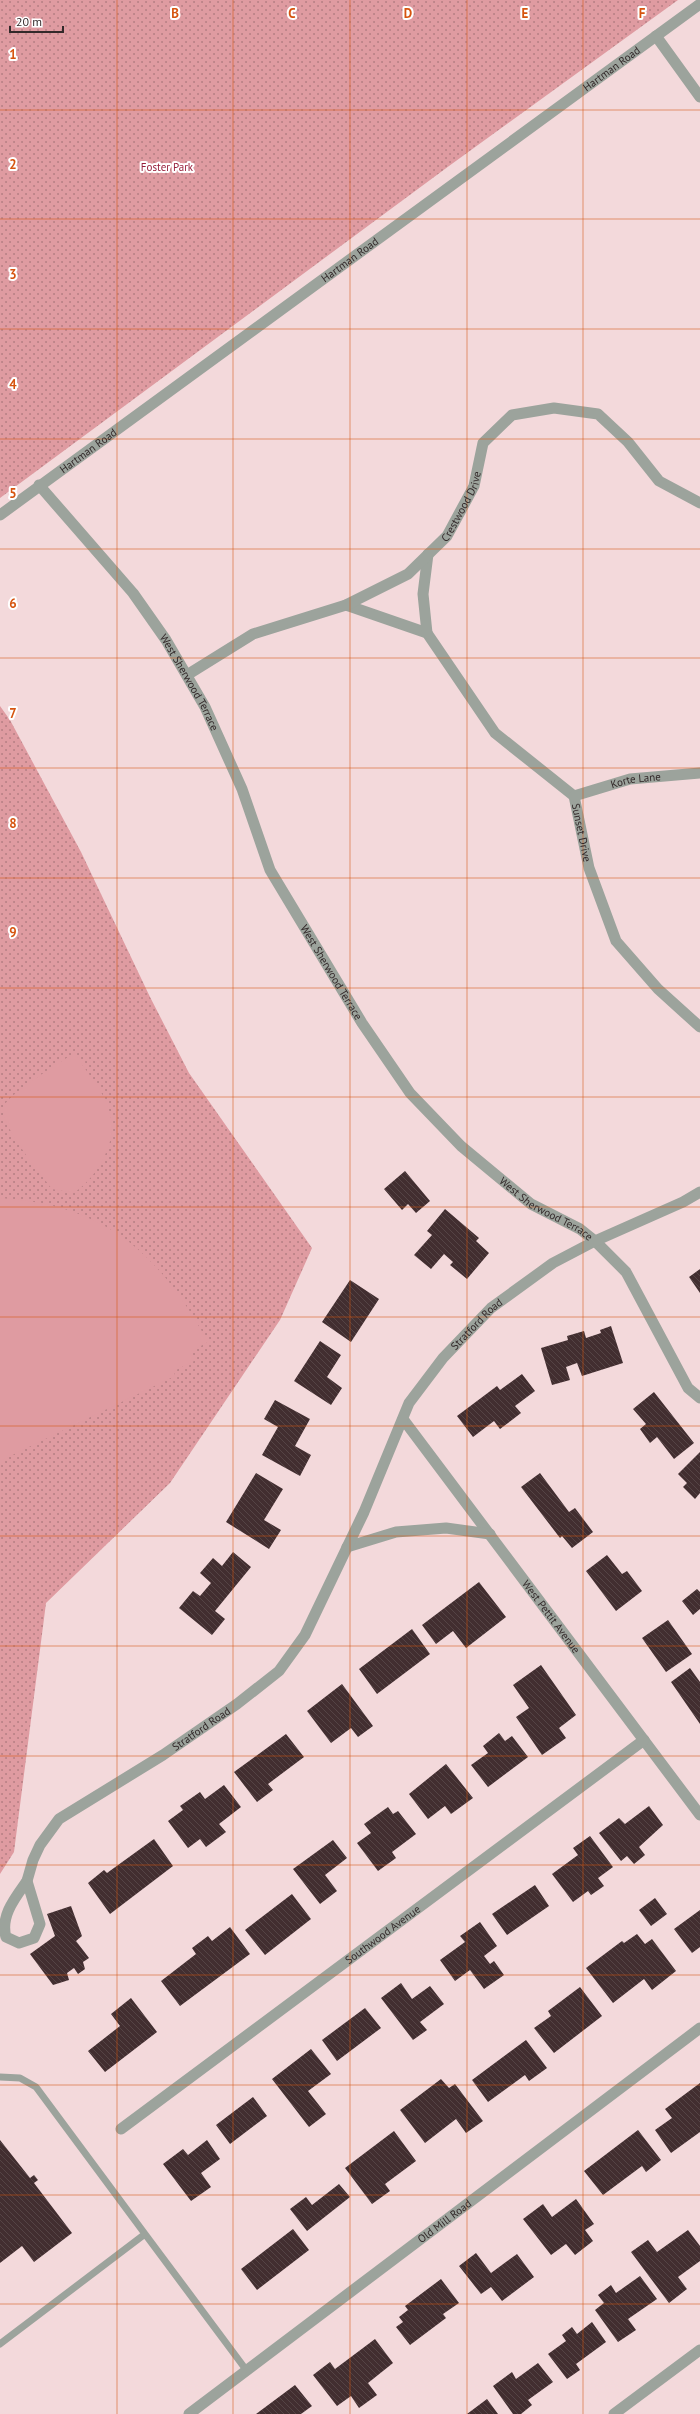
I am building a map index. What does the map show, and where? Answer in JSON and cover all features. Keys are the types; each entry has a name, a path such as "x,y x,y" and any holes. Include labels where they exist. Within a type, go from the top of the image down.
{"street":[{"name":"Hartman Road","path":"0,515 39,485 700,4"},
{"path":"656,36 700,97"},
{"name":"Crestwood Drive","path":"187,674 253,634 346,605 408,574 447,536 474,486 483,443 512,415 554,408 598,414 628,442 659,481 700,503"},
{"name":"West Sherwood Terrace","path":"39,485 133,593 166,640 187,674 205,707 242,789 270,870 358,1017 410,1093 461,1146 531,1204 580,1230 595,1241 626,1272 688,1388 700,1398"},
{"name":"Sunset Drive","path":"428,554 423,594 427,633 495,733 574,796 589,868 616,941 658,988 700,1027"},
{"path":"346,605 427,633"},
{"name":"Korte Lane","path":"574,796 630,779 700,773"},
{"name":"Stratford Road","path":"27,1881 40,1924 34,1938 19,1943 6,1937 0,1922 2,1915 27,1881 33,1860 40,1845 59,1819 163,1755 237,1704 279,1671 305,1636 347,1547 409,1403 443,1358 491,1308 553,1263 595,1241 683,1202 700,1192"},
{"name":"West Pettit Avenue","path":"403,1419 700,1815"},
{"path":"347,1547 396,1532 446,1528 490,1534"},
{"name":"Southwood Avenue","path":"121,2129 644,1740"},
{"name":"Old Mill Road","path":"189,2414 700,2028"},
{"path":"614,2414 700,2350"}],"lane":[{"path":"0,2077 20,2078 36,2088 247,2371"},
{"path":"0,2344 145,2234"}],"green space":[{"name":"Foster Park","path":"0,0 678,0 449,166 0,498"},
{"path":"0,706 10,720 81,852 150,997 189,1073 312,1248 280,1320 170,1483 46,1603 14,1852 0,1874"},
{"path":"74,1053 106,1101 112,1126 110,1140 102,1161 88,1181 74,1193 52,1189 14,1137 4,1116 3,1108 14,1095 24,1087"},
{"path":"0,1198 37,1203 70,1211 99,1223 125,1239 149,1259 170,1283 208,1342 190,1352 194,1361 174,1371 175,1376 0,1461"}],"building":[{"path":"405,1171 430,1201 416,1213 408,1204 402,1210 384,1189"},
{"path":"445,1209 479,1238 476,1241 489,1253 467,1279 450,1265 453,1262 444,1254 431,1269 414,1255 432,1235 427,1231"},
{"path":"700,1269 700,1293 689,1277"},
{"path":"350,1280 379,1299 351,1342 322,1322"},
{"path":"611,1326 623,1363 582,1376 577,1363 566,1367 570,1380 552,1385 541,1348 568,1340 567,1336 584,1331 586,1338 601,1333 600,1330"},
{"path":"320,1341 341,1355 327,1377 342,1388 331,1405 294,1381"},
{"path":"522,1374 535,1391 515,1406 521,1413 500,1429 494,1421 473,1437 457,1416 497,1386 500,1390"},
{"path":"654,1392 694,1443 674,1459 657,1437 650,1443 640,1429 646,1424 633,1409"},
{"path":"275,1400 310,1419 295,1446 311,1455 300,1476 262,1455 278,1427 264,1419"},
{"path":"700,1452 700,1493 695,1499 683,1487 687,1483 678,1474"},
{"path":"256,1473 283,1489 264,1520 281,1530 269,1549 226,1522"},
{"path":"540,1473 569,1512 575,1508 593,1532 572,1548 562,1536 560,1538 521,1487"},
{"path":"233,1552 251,1567 215,1611 225,1619 212,1635 179,1608 193,1591 200,1596 211,1583 200,1573 213,1558 222,1566"},
{"path":"607,1555 622,1574 627,1571 642,1591 616,1611 586,1571"},
{"path":"479,1582 506,1617 466,1648 453,1631 436,1644 422,1625"},
{"path":"697,1589 700,1592 700,1609 693,1615 682,1601"},
{"path":"668,1620 692,1654 666,1672 642,1638"},
{"path":"412,1629 430,1654 377,1694 359,1669"},
{"path":"541,1665 576,1715 559,1728 566,1738 542,1755 516,1717 529,1708 513,1685"},
{"path":"690,1668 700,1682 700,1724 671,1682"},
{"path":"342,1684 373,1726 358,1737 351,1728 331,1743 307,1711"},
{"path":"499,1733 505,1741 512,1736 528,1757 488,1787 471,1765 488,1753 483,1746"},
{"path":"286,1734 304,1757 268,1784 273,1790 257,1802 234,1772"},
{"path":"446,1764 473,1798 451,1814 445,1806 428,1819 409,1794"},
{"path":"224,1785 241,1807 219,1824 226,1832 206,1847 200,1839 188,1848 168,1821 183,1810 180,1806 200,1792 205,1799"},
{"path":"649,1806 663,1825 639,1847 645,1855 634,1864 627,1856 621,1861 599,1833 619,1818 625,1824"},
{"path":"388,1807 393,1814 398,1811 416,1834 392,1852 396,1858 378,1871 357,1843 371,1833 364,1824"},
{"path":"590,1836 613,1867 598,1878 604,1886 591,1895 588,1891 573,1902 552,1874 578,1855 573,1848"},
{"path":"154,1839 173,1866 110,1914 88,1883 104,1870 107,1873"},
{"path":"333,1840 347,1858 325,1875 337,1891 320,1904 293,1869"},
{"path":"535,1885 549,1906 507,1935 492,1914"},
{"path":"292,1894 311,1919 265,1955 245,1930"},
{"path":"655,1898 667,1914 651,1926 639,1910"},
{"path":"71,1906 82,1936 76,1941 89,1958 83,1962 85,1969 78,1974 74,1968 67,1973 69,1980 53,1985 30,1954 55,1936 47,1914"},
{"path":"700,1910 700,1947 692,1953 674,1929"},
{"path":"480,1922 497,1946 484,1956 490,1964 494,1961 504,1975 484,1989 470,1970 455,1981 440,1960 465,1942 460,1936"},
{"path":"230,1927 250,1954 180,2006 161,1981 196,1954 192,1948 208,1936 212,1941"},
{"path":"637,1934 645,1944 652,1939 676,1971 652,1990 644,1979 613,2003 586,1968 622,1941 624,1943"},
{"path":"401,1983 412,1999 430,1986 444,2004 420,2022 427,2030 413,2040 381,1998"},
{"path":"580,1987 602,2016 554,2053 534,2028 551,2016 548,2011"},
{"path":"131,1998 157,2032 105,2072 88,2051 120,2026 111,2014"},
{"path":"365,2008 381,2028 337,2061 322,2040"},
{"path":"526,2040 547,2068 529,2081 525,2075 488,2102 472,2080"},
{"path":"311,2049 331,2074 308,2091 326,2114 309,2127 272,2079"},
{"path":"441,2079 449,2088 455,2084 483,2121 466,2133 456,2119 425,2143 400,2110"},
{"path":"700,2083 700,2132 671,2153 655,2130 672,2118 665,2109"},
{"path":"253,2097 267,2116 230,2144 216,2125"},
{"path":"638,2130 661,2160 646,2172 642,2166 603,2195 584,2171"},
{"path":"394,2131 416,2161 385,2184 390,2191 372,2204 345,2168"},
{"path":"0,2140 30,2178 34,2175 38,2180 34,2183 72,2233 34,2262 22,2246 0,2263"},
{"path":"207,2140 220,2159 201,2173 211,2187 191,2201 163,2164 183,2149 188,2155"},
{"path":"339,2184 350,2197 307,2231 290,2209 306,2197 312,2205"},
{"path":"576,2199 594,2224 585,2230 593,2241 575,2255 566,2244 551,2255 523,2219 543,2204 552,2217"},
{"path":"293,2229 309,2250 257,2290 241,2269"},
{"path":"688,2230 700,2246 700,2261 678,2277 687,2289 669,2303 631,2252 648,2240 657,2252"},
{"path":"476,2253 491,2273 517,2254 534,2277 502,2301 491,2287 481,2294 459,2266"},
{"path":"640,2276 657,2299 628,2319 636,2330 618,2342 595,2310 604,2303 598,2295 611,2285 616,2293"},
{"path":"441,2279 459,2303 443,2314 446,2318 410,2345 396,2327 403,2322 399,2317 408,2310 405,2306"},
{"path":"592,2322 606,2342 576,2364 580,2370 567,2379 548,2354 566,2341 562,2335 572,2327 577,2334"},
{"path":"375,2339 393,2363 368,2383 377,2395 359,2408 351,2396 337,2406 313,2375 330,2362 335,2369"},
{"path":"538,2363 553,2382 528,2400 532,2405 521,2414 513,2414 493,2386 512,2372 516,2379"},
{"path":"295,2385 312,2406 301,2414 256,2414"},
{"path":"487,2399 498,2414 467,2414"}]}
